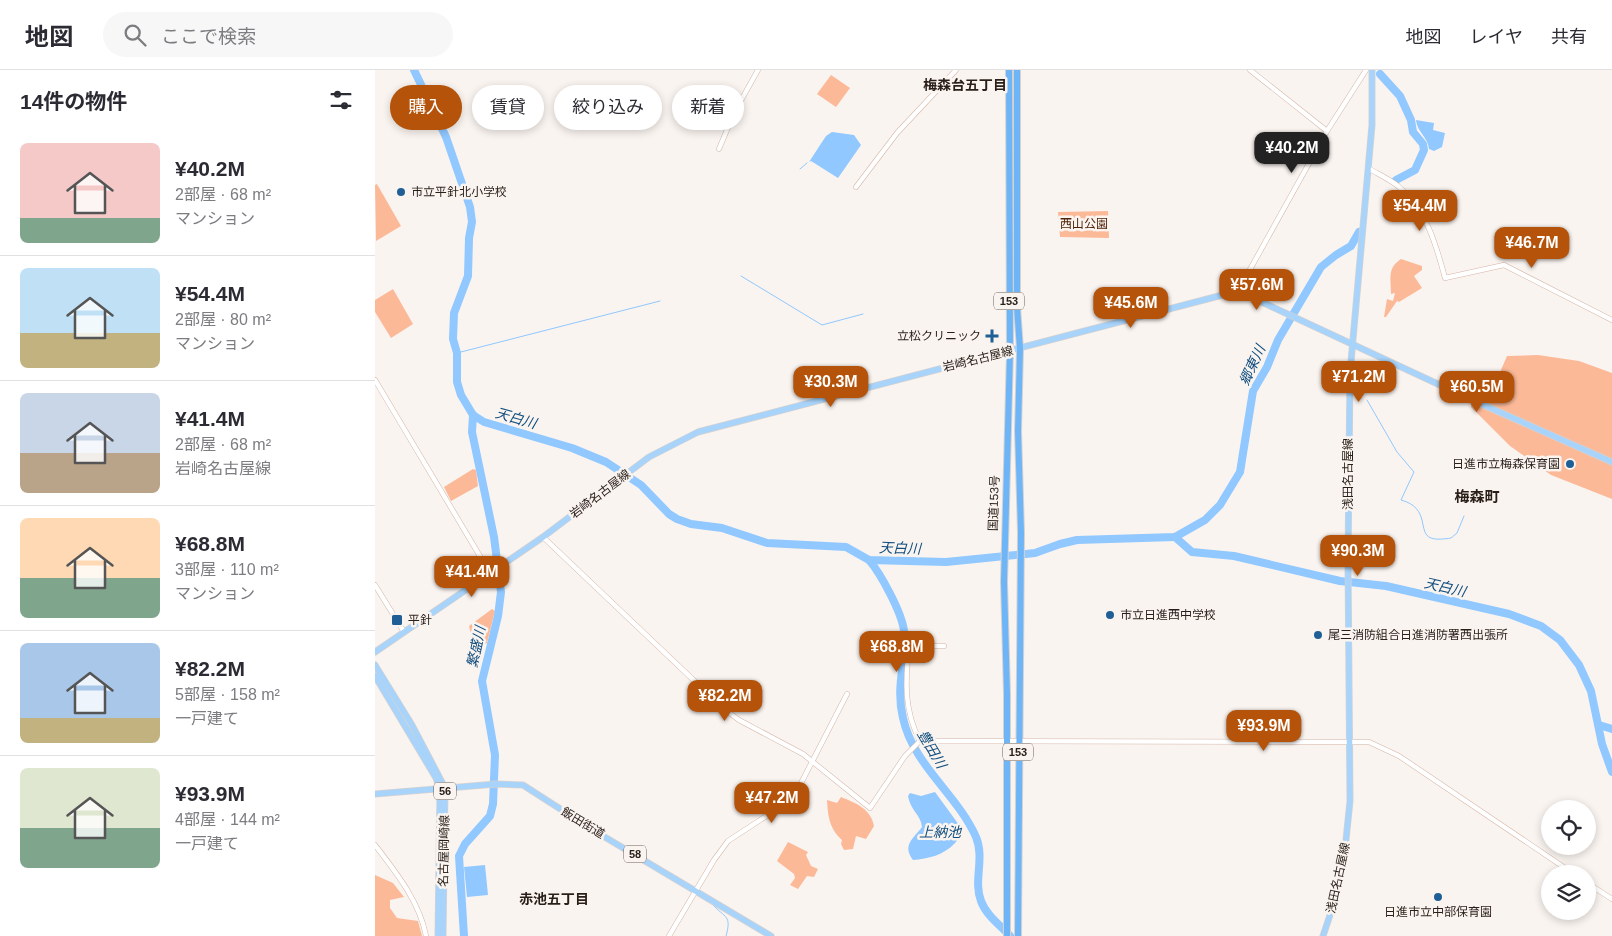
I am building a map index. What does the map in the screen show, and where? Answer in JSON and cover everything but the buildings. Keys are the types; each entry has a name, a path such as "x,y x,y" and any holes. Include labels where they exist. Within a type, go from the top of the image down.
{"highway":[{"name":"国道153号","path":"1007,936 1007,742 1004,582 1010,351 1009,70"},
{"name":"国道153号","path":"1017,70 1017,307 1020,348 1018,431 1021,532 1018,936"}],"main road":[{"name":"浅田名古屋線","path":"1323,936 1333,906 1346,841 1349,801 1348,424 1351,344 1372,125 1373,70"},
{"name":"岩崎名古屋線","path":"375,652 543,537 649,457 698,432 1239,291"},
{"path":"1239,291 1351,344 1612,462"},
{"name":"名古屋岡崎線","path":"375,665 417,733 443,788 443,936"},
{"name":"名古屋岡崎線","path":"375,676 443,788 438,936"},
{"name":"飯田街道","path":"375,794 493,785 517,784 527,787 593,830 697,890 771,936"}],"street":[{"path":"719,148 734,113 757,70"},
{"path":"856,187 897,133 956,70"},
{"path":"1250,70 1327,131"},
{"path":"1239,291 1327,131 1366,70"},
{"path":"1368,168 1397,185 1414,202 1436,243 1445,278 1504,265 1612,320"},
{"path":"375,380 490,573"},
{"path":"543,537 724,709 813,762 869,808 915,744 907,703 906,680 909,648 914,646 944,646"},
{"path":"375,585 404,632"},
{"path":"669,936 719,852 728,841 783,804 798,788 847,694"},
{"path":"915,744 1007,742 1018,740 1369,742 1399,756 1561,865"},
{"path":"375,845 404,884 424,926 426,936"},
{"path":"1596,889 1612,899"}],"green space":[{"path":"831,75 850,88 836,107 817,94"},
{"path":"377,184 401,226 376,241 375,185"},
{"name":"西山公園","path":"1108,211 1109,238 1060,237 1058,212"},
{"path":"1401,259 1422,266 1422,270 1414,276 1422,288 1399,302 1397,301 1386,317 1384,317 1387,299 1393,301 1395,293 1391,294 1390,278 1392,270"},
{"path":"393,289 413,324 391,338 375,312 375,300"},
{"path":"1538,355 1579,361 1612,373 1612,499 1551,475 1510,446 1471,407 1472,396 1476,388 1495,384 1507,356"},
{"path":"473,469 476,470 478,486 451,501 444,487"},
{"path":"492,609 495,611 487,643 477,649 474,647 469,626"},
{"path":"841,797 857,804 866,811 870,815 874,826 866,839 856,836 853,849 844,850 841,844 842,840 834,831 829,817 827,800 837,803"},
{"path":"788,842 808,852 806,855 811,866 818,869 814,877 807,876 798,889 790,885 795,878 794,874 777,861"},
{"path":"375,875 393,883 404,897 390,900 390,908 397,918 418,921 422,936 375,936"}],"water":[{"path":"1416,120 1434,123 1433,130 1445,133 1442,147 1434,151 1429,149"},
{"path":"832,132 854,135 861,145 838,178 811,161 809,162 826,136"},
{"name":"上納池","path":"935,792 962,829 956,841 946,851 924,859 913,860 909,850 910,842 922,827 908,796 910,793 921,796"},
{"path":"485,865 488,895 467,897 464,867"}],"waterway":[{"name":"天白川","path":"414,70 446,137 470,207 472,222 469,238 468,276 454,313 453,339 457,353 457,382 461,395 473,415 484,422 572,448 606,462 641,485 669,514 677,519 691,524 722,528 767,543 846,547 869,560 946,562 1035,553 1077,540 1175,537 1205,520 1220,505 1240,472 1253,391 1267,367 1278,340 1321,267 1351,246 1359,232"},
{"name":"郷東川","path":"1380,74 1400,96 1411,120 1413,132 1423,144 1424,150 1415,170 1396,180"},
{"path":"800,169 807,163"},
{"path":"741,276 822,325 863,314"},
{"path":"457,353 660,301"},
{"path":"1367,400 1397,452 1414,472 1401,500 1410,504 1420,514 1427,535 1435,539 1451,538 1457,533 1464,516"},
{"name":"繁盛川","path":"464,936 459,856 465,844 490,816 493,804 495,755 482,681 498,616 501,592 494,537 472,432 473,415"},
{"name":"天白川","path":"1175,537 1192,552 1234,556 1340,581 1386,586 1509,614 1541,626 1560,640 1579,665 1591,691 1602,744 1612,772"},
{"name":"豊田川","path":"869,560 890,594 904,631 900,695 903,718 908,735 925,765 968,821 978,845 978,885 981,901 990,915 1010,936"},
{"path":"1599,725 1612,729"},
{"path":"713,905 728,920 726,936"}],"place":[{"name":"市立平針北小学校","path":"401,192"},
{"name":"立松クリニック","path":"992,336"},
{"name":"日進市立梅森保育園","path":"1570,464"},
{"name":"市立日進西中学校","path":"1110,615"},
{"name":"平針","path":"397,620"},
{"name":"尾三消防組合日進消防署西出張所","path":"1318,635"},
{"name":"日進市立中部保育園","path":"1438,897"}],"district":[{"name":"梅森台五丁目","path":"965,85"},
{"name":"梅森町","path":"1477,496"},
{"name":"赤池五丁目","path":"554,899"}]}
